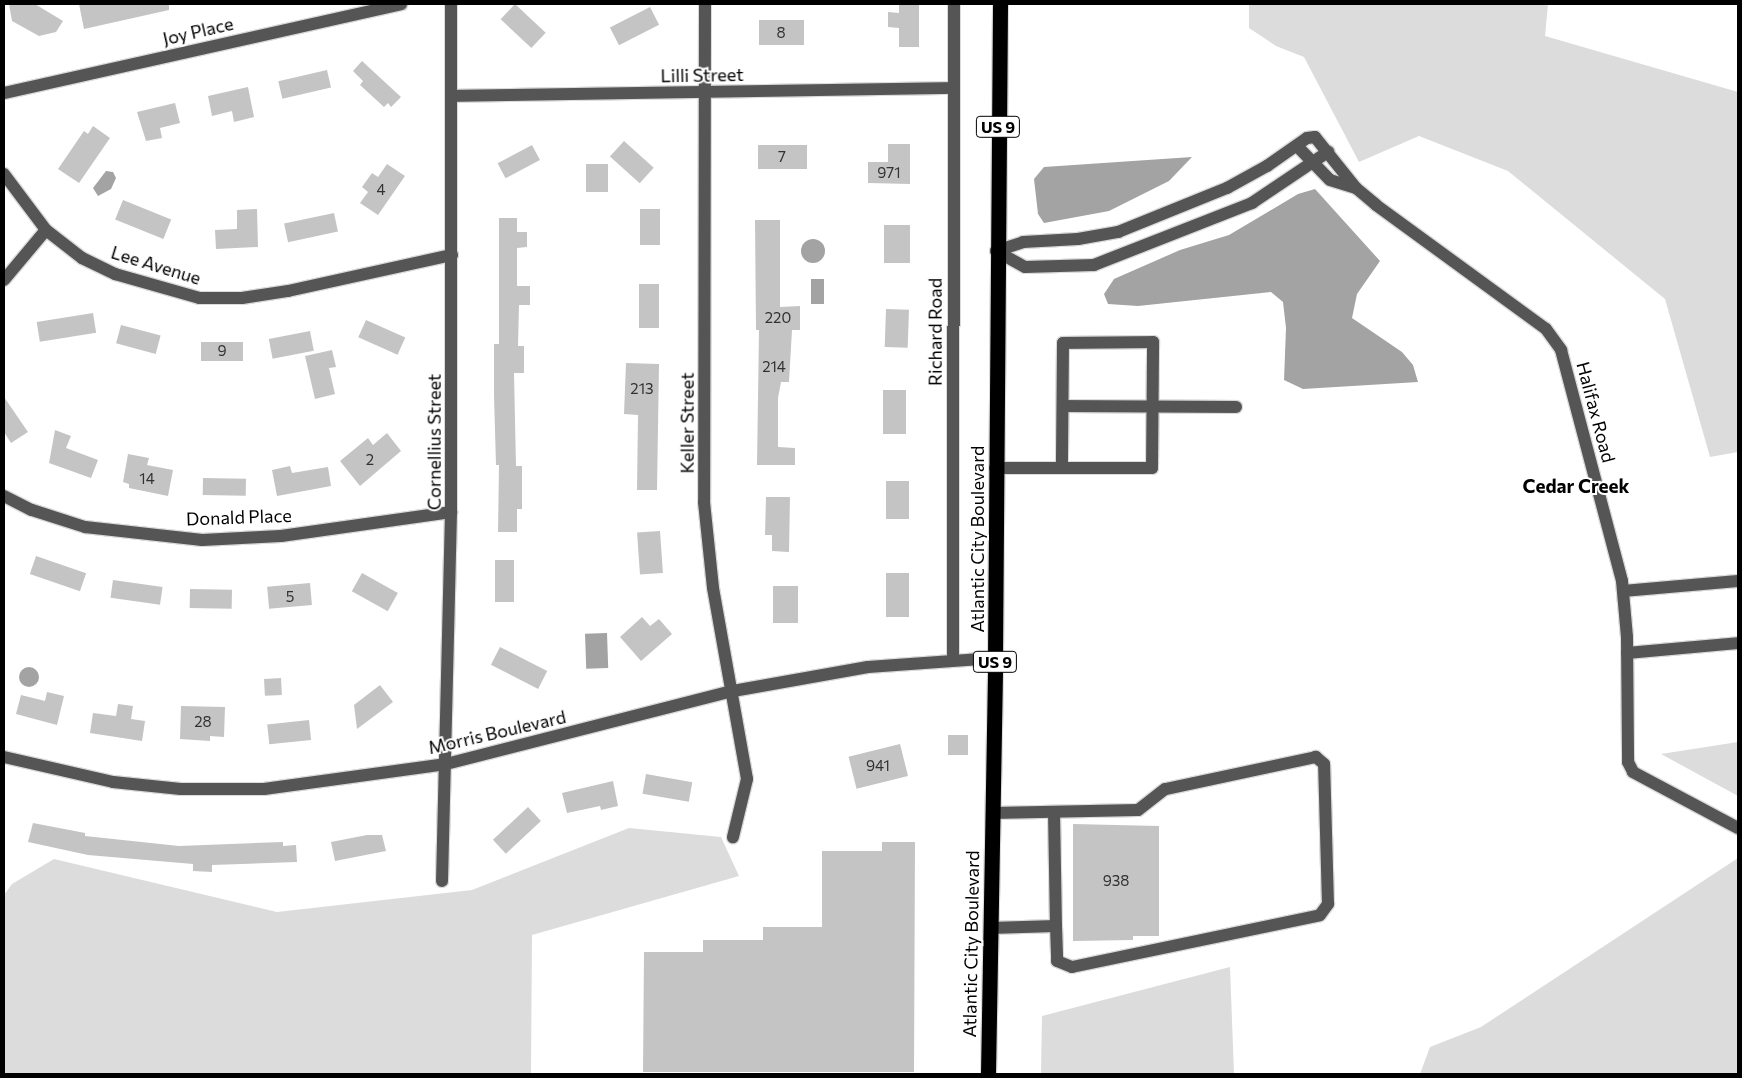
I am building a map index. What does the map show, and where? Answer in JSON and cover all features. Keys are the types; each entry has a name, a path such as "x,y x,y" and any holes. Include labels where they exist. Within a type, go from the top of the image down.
{"highway":[{"name":"Atlantic City Boulevard","path":"988,1074 995,658 996,251 1000,4"}],"street":[{"name":"Joy Place","path":"4,93 401,4"},
{"name":"Cornellius Street","path":"442,881 451,512 451,4"},
{"name":"Keller Street","path":"705,4 704,502 711,580 733,691 747,779 733,837"},
{"name":"Richard Road","path":"953,660 952,88 954,4"},
{"name":"Lilli Street","path":"452,96 952,88"},
{"name":"Halifax Road","path":"1356,188 1330,180 1311,164 1296,146 1307,138 1315,137 1356,188 1546,329 1555,339 1567,367 1623,591 1627,652 1628,762 1633,772 1738,828"},
{"path":"996,251 1024,242 1078,239 1118,232 1227,188 1296,146"},
{"path":"996,251 1024,268 1094,265 1252,202 1328,152"},
{"name":"Lee Avenue","path":"4,174 46,230 82,258 115,274 198,298 242,298 288,291 452,255"},
{"path":"4,280 46,230"},
{"path":"996,468 1062,468 1152,468 1153,342 1063,343 1062,468"},
{"path":"1063,406 1236,407"},
{"name":"Donald Place","path":"4,496 32,510 85,527 202,540 281,536 451,512"},
{"path":"1623,591 1738,581"},
{"path":"1627,652 1738,643"},
{"name":"Morris Boulevard","path":"4,757 113,782 180,789 264,789 446,764 733,691 868,667 995,658"},
{"path":"992,813 1138,810 1165,789 1316,757 1324,764 1328,904 1320,915 1072,967 1058,960 1054,812"},
{"path":"990,928 1056,926"}],"shaded area":[{"path":"1249,4 1548,4 1545,36 1738,92 1738,452 1710,457 1665,299 1508,171 1419,136 1359,162 1304,57 1276,46 1249,28"},
{"path":"1192,157 1169,181 1109,211 1044,223 1038,214 1034,179 1044,167"},
{"path":"106,171 113,172 116,178 111,189 98,196 93,188"},
{"path":"1315,189 1380,261 1357,294 1352,318 1402,352 1413,365 1418,382 1303,389 1284,380 1286,328 1283,302 1271,292 1138,306 1108,304 1104,294 1114,279 1180,250 1229,235 1298,194"},
{"path":"813,239 821,243 825,251 821,259 813,263 805,259 801,251 805,243"},
{"path":"811,279 824,279 824,304 811,304"},
{"path":"607,633 608,668 586,669 585,634"},
{"path":"25,667 33,667 39,673 39,681 33,687 25,687 19,681 19,673"},
{"path":"1738,742 1738,796 1661,754"},
{"path":"629,828 721,837 739,876 532,935 531,1074 4,1074 4,895 12,884 54,859 277,912 472,890"},
{"path":"1738,858 1738,1074 1420,1074 1430,1047 1481,1027"},
{"path":"1230,967 1234,1074 1041,1074 1042,1016"}],"building":[{"path":"9,4 35,4 63,21 56,32 39,36 12,21"},
{"path":"79,4 169,4 169,10 84,29"},
{"path":"515,4 546,33 531,48 501,19"},
{"path":"899,4 919,4 919,47 899,47 899,28 888,27 888,12 899,13"},
{"path":"650,7 659,25 619,45 610,27"},
{"path":"759,20 804,20 804,45 759,45"},
{"path":"362,61 401,97 391,107 388,103 384,107 360,85 363,81 353,71"},
{"path":"327,70 331,88 282,99 278,81"},
{"path":"248,87 254,117 234,122 232,111 212,116 208,96"},
{"path":"175,103 180,123 160,128 162,138 146,141 137,112"},
{"path":"93,126 110,138 79,183 58,169 84,131 88,134"},
{"path":"624,141 654,168 640,183 610,157"},
{"path":"888,144 910,144 910,184 868,183 868,162 888,162"},
{"path":"532,145 540,160 506,178 498,163"},
{"path":"758,145 807,145 807,169 758,169"},
{"path":"387,164 405,176 378,215 360,203 368,192 362,187 372,173 378,177"},
{"path":"586,164 608,164 608,192 586,192"},
{"path":"123,200 171,219 163,239 115,219"},
{"path":"257,209 258,247 216,249 215,230 237,229 237,210"},
{"path":"640,209 660,209 660,245 640,245"},
{"path":"334,213 338,232 288,242 284,224"},
{"path":"499,218 517,218 517,232 527,232 527,247 517,248 517,286 530,286 530,305 519,305 518,346 524,346 524,373 514,373 516,466 522,466 522,509 517,509 517,532 498,532 499,465 496,465 494,344 499,344"},
{"path":"755,220 780,220 780,307 800,306 800,330 792,330 789,382 781,382 778,398 778,447 795,448 795,465 757,465 759,330 756,330"},
{"path":"884,225 910,225 910,263 884,263"},
{"path":"639,284 659,284 659,328 639,328"},
{"path":"886,309 909,310 908,348 885,347"},
{"path":"93,313 96,333 40,342 37,322"},
{"path":"366,320 405,337 398,355 358,337"},
{"path":"121,325 161,336 156,354 116,343"},
{"path":"310,331 314,351 273,359 269,339"},
{"path":"201,342 243,342 243,361 201,361"},
{"path":"332,350 336,367 329,368 335,394 315,399 305,356"},
{"path":"626,363 659,364 657,490 637,490 638,415 624,414"},
{"path":"883,390 906,390 906,434 883,434"},
{"path":"4,397 28,432 11,443 4,432"},
{"path":"55,430 71,436 66,448 98,460 91,478 49,463"},
{"path":"387,433 401,451 360,486 340,461 368,438 373,445"},
{"path":"128,454 149,458 147,465 173,470 168,496 129,488 129,484 123,482"},
{"path":"290,466 292,473 328,467 331,486 277,496 272,470"},
{"path":"203,478 246,479 246,496 203,495"},
{"path":"886,481 909,481 909,519 886,519"},
{"path":"766,497 790,497 789,552 772,551 772,535 765,535"},
{"path":"660,531 663,573 640,575 637,533"},
{"path":"36,556 86,573 80,591 30,574"},
{"path":"495,560 514,560 514,602 495,602"},
{"path":"362,573 398,593 388,611 352,591"},
{"path":"886,573 909,573 909,617 886,617"},
{"path":"113,580 163,587 160,605 110,598"},
{"path":"310,583 312,605 269,609 267,587"},
{"path":"773,586 798,586 798,623 773,623"},
{"path":"190,589 232,590 232,609 190,608"},
{"path":"642,617 650,626 659,619 672,634 641,661 620,637"},
{"path":"500,647 547,671 538,689 491,665"},
{"path":"281,678 282,695 265,696 264,679"},
{"path":"380,685 393,702 357,729 354,705"},
{"path":"47,692 64,696 57,725 16,714 21,695 45,701"},
{"path":"118,704 133,706 131,719 145,721 142,741 90,733 93,713 116,716"},
{"path":"181,706 225,707 224,737 210,736 210,741 180,739"},
{"path":"309,720 311,740 269,744 267,724"},
{"path":"948,735 968,735 968,755 948,755"},
{"path":"900,744 908,776 857,789 849,757"},
{"path":"646,774 692,782 689,802 643,794"},
{"path":"613,781 618,806 601,810 600,806 567,813 562,793"},
{"path":"528,807 541,821 506,854 493,840"},
{"path":"33,823 85,833 85,836 179,846 283,842 283,846 296,845 297,862 212,865 212,872 193,871 193,864 88,855 28,842"},
{"path":"1073,824 1159,826 1159,936 1133,936 1133,940 1073,941"},
{"path":"367,835 382,835 386,851 335,861 331,842"},
{"path":"882,842 915,842 914,1072 643,1072 644,952 703,952 703,940 763,940 763,927 822,927 822,851 882,851"}],"district":[{"name":"Cedar Creek","path":"1576,486"}]}
